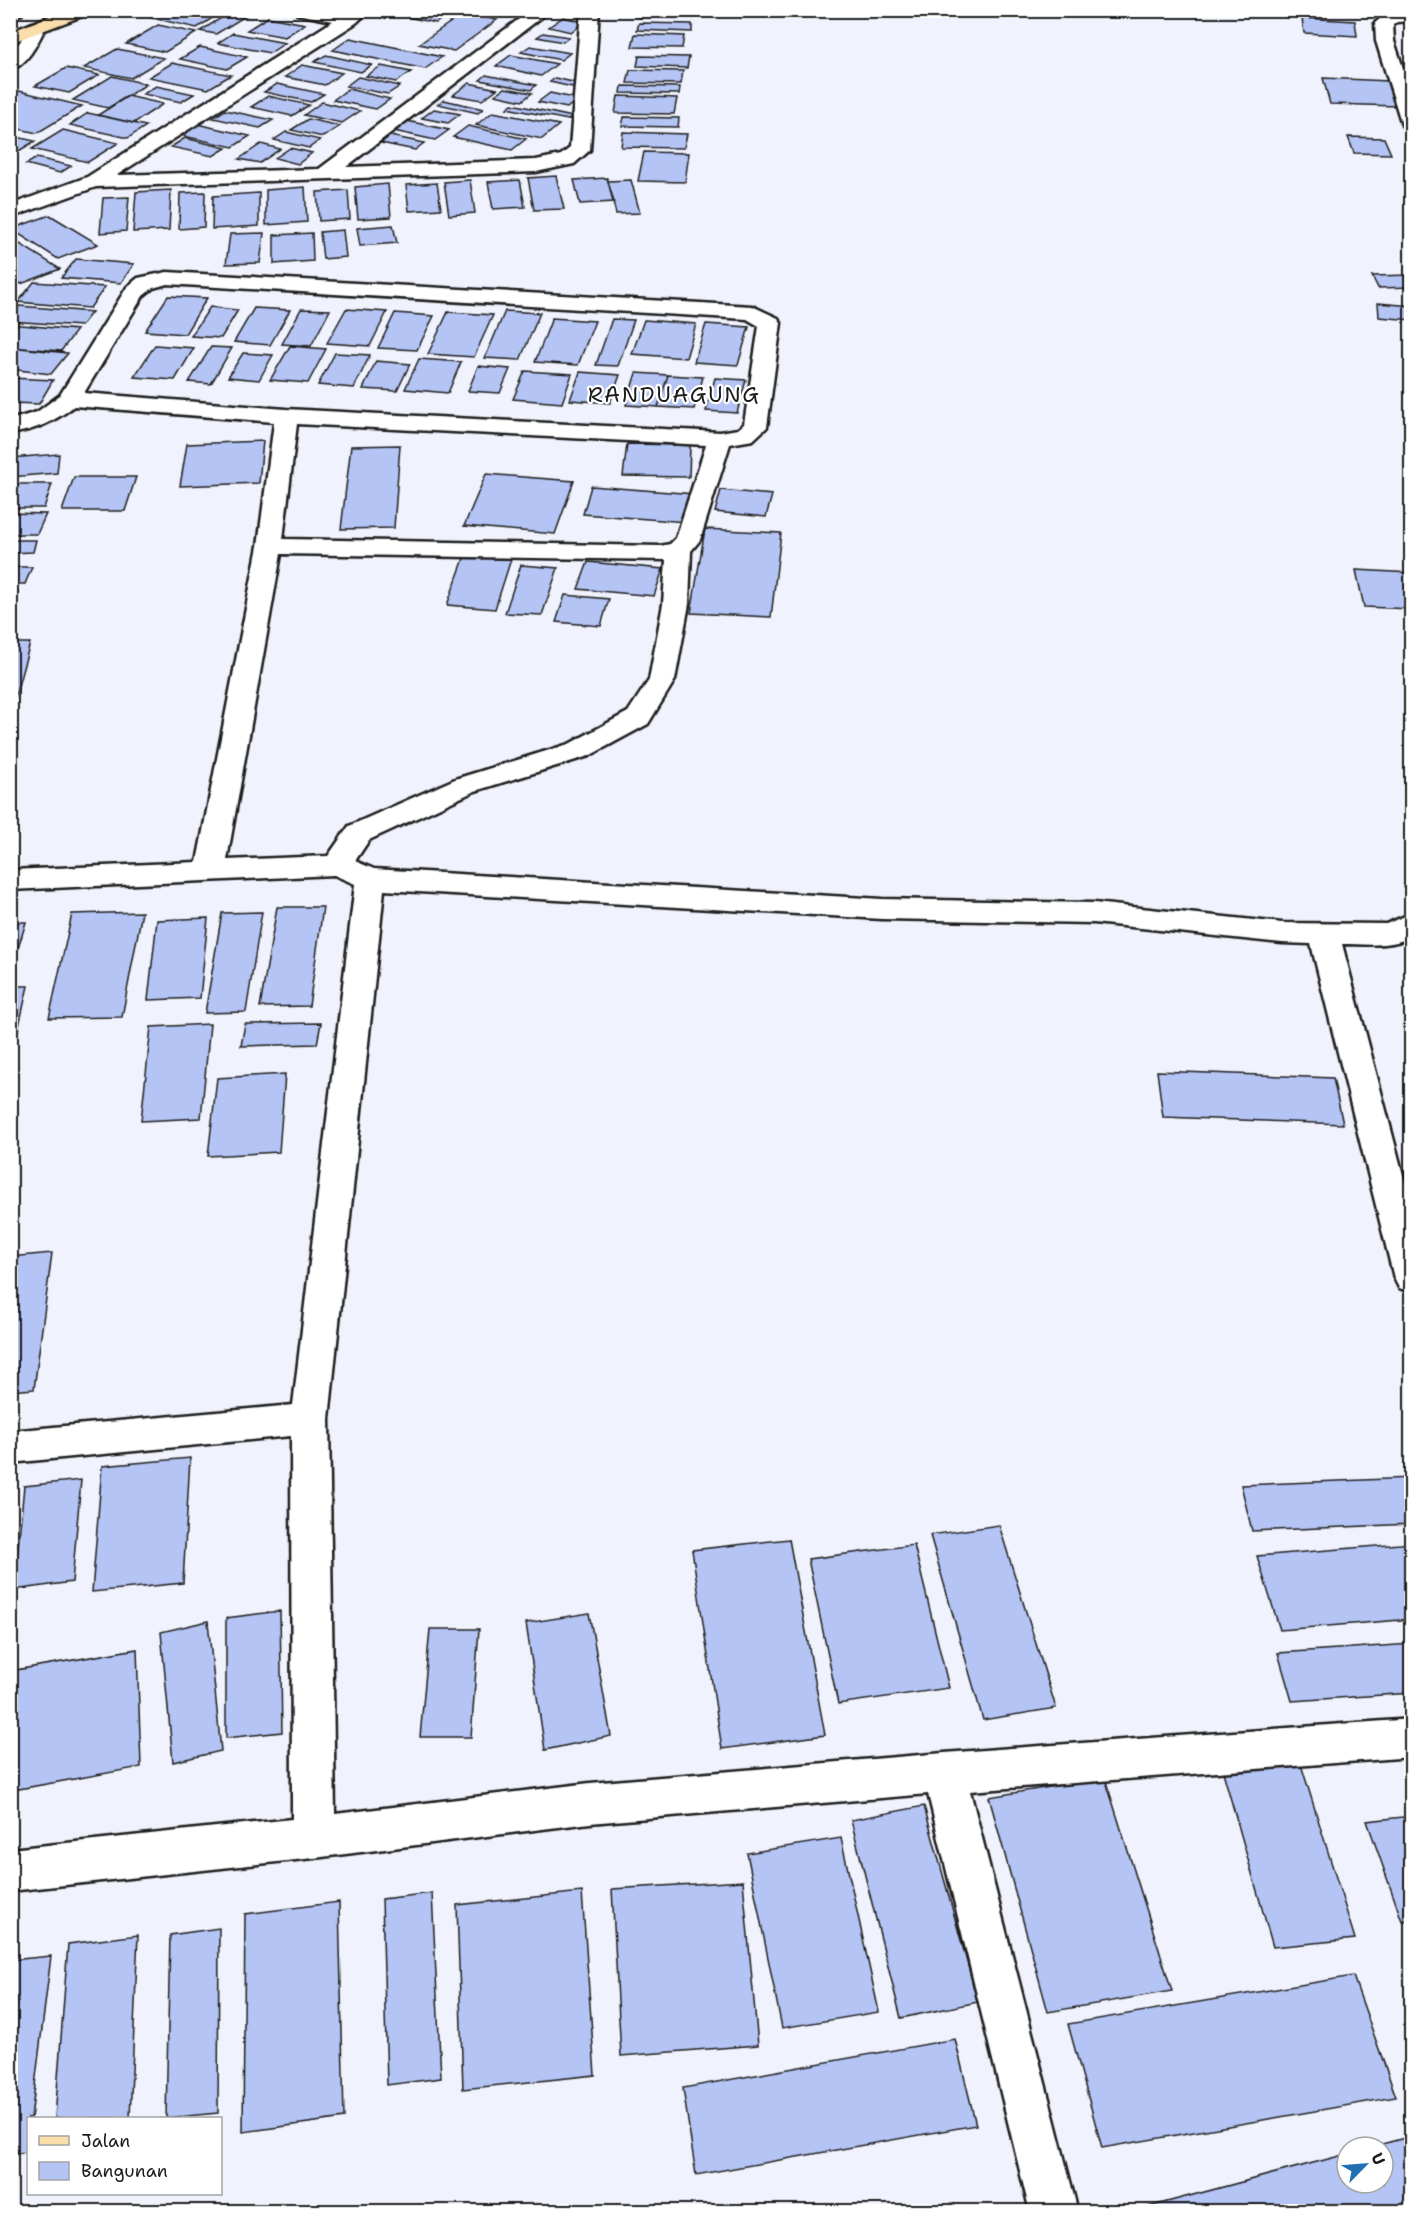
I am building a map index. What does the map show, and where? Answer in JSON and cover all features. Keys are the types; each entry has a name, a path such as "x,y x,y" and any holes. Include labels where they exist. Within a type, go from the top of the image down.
{"main road":[{"path":"10,12 16,10"},
{"path":"10,38 82,10"}],"street":[{"path":"303,10 356,15"},
{"path":"326,173 543,10"},
{"path":"94,181 239,179 326,173 536,166 567,160 580,150 590,10"},
{"path":"10,212 94,181 356,15"},
{"path":"1412,16 1393,17 1384,23 1385,41 1406,88 1412,125"},
{"path":"10,65 19,57 36,28"},
{"path":"10,427 25,425 45,417 69,399 135,292 146,283 167,278 752,313 770,323 755,427 745,435 720,439 286,416 69,399"},
{"path":"210,871 270,546 286,416"},
{"path":"270,546 661,554 679,549 688,540 720,439"},
{"path":"314,1837 310,1419 353,872 359,833 465,785 579,750 638,718 662,680 676,604 679,549"},
{"path":"10,880 210,871 353,872 882,909 1094,913 1282,933 1391,934 1412,923"},
{"path":"1324,933 1412,1278"},
{"path":"10,1447 310,1419"},
{"path":"10,1870 314,1837 590,1803 944,1773 1412,1738"},
{"path":"944,1773 1054,2211"}],"building":[{"path":"165,10 225,10 197,28 152,18"},
{"path":"234,10 252,12 216,34 200,31"},
{"path":"397,10 453,10 436,23 392,14"},
{"path":"471,10 511,10 502,17"},
{"path":"638,10 689,10 688,18 637,17"},
{"path":"464,13 497,20 454,51 419,44"},
{"path":"268,17 305,24 285,37 247,30"},
{"path":"563,17 584,22 571,32 549,27"},
{"path":"1302,18 1355,21 1357,36 1304,33"},
{"path":"639,23 692,24 692,32 637,30"},
{"path":"158,25 196,33 165,52 126,44"},
{"path":"233,33 285,43 270,53 218,43"},
{"path":"543,33 569,37 563,42 537,37"},
{"path":"635,34 684,36 682,48 632,47"},
{"path":"350,38 442,57 425,69 333,50"},
{"path":"530,46 570,53 561,60 521,52"},
{"path":"200,47 247,57 227,69 180,59"},
{"path":"117,49 164,58 131,78 84,68"},
{"path":"326,55 372,65 361,72 314,62"},
{"path":"511,55 557,64 541,76 496,66"},
{"path":"639,56 689,57 687,68 637,66"},
{"path":"172,63 231,75 208,89 149,77"},
{"path":"302,65 342,73 325,85 285,77"},
{"path":"381,66 411,72 396,82 366,76"},
{"path":"66,68 99,75 69,93 35,86"},
{"path":"630,70 683,71 681,84 627,83"},
{"path":"486,75 536,85 531,90 480,80"},
{"path":"112,76 147,84 108,108 73,100"},
{"path":"358,77 400,86 388,94 346,86"},
{"path":"555,78 577,83 572,87 550,82"},
{"path":"1323,78 1389,81 1397,106 1330,104"},
{"path":"469,83 497,89 482,100 453,95"},
{"path":"277,84 324,94 311,102 264,92"},
{"path":"156,86 194,94 181,102 143,94"},
{"path":"622,86 680,87 679,94 621,93"},
{"path":"505,88 532,93 522,101 495,95"},
{"path":"348,89 390,99 376,109 333,100"},
{"path":"15,90 82,106 37,133 10,127 10,93"},
{"path":"550,93 578,99 567,108 538,102"},
{"path":"128,96 163,104 134,123 98,115"},
{"path":"268,96 309,105 292,116 251,107"},
{"path":"618,96 677,98 674,114 615,113"},
{"path":"444,100 483,109 478,113 438,104"},
{"path":"322,102 360,111 342,123 304,115"},
{"path":"512,104 572,117 568,120 507,108"},
{"path":"434,109 460,114 448,123 422,118"},
{"path":"225,110 273,120 260,128 213,118"},
{"path":"493,112 559,125 542,139 476,125"},
{"path":"88,113 146,126 128,138 70,125"},
{"path":"624,117 679,118 678,127 622,126"},
{"path":"308,119 340,126 323,137 291,130"},
{"path":"407,121 449,130 435,140 394,131"},
{"path":"197,124 250,136 233,147 179,135"},
{"path":"468,126 526,139 512,150 453,137"},
{"path":"63,130 118,143 88,162 32,149"},
{"path":"286,132 320,140 309,148 274,140"},
{"path":"623,132 687,134 684,148 621,147"},
{"path":"390,136 424,143 415,150 381,143"},
{"path":"16,137 35,141 14,154 10,153 10,140"},
{"path":"1348,137 1384,138 1391,154 1354,153"},
{"path":"185,138 226,148 213,156 171,147"},
{"path":"261,144 280,149 260,163 239,159"},
{"path":"290,148 312,153 298,164 275,158"},
{"path":"644,152 689,153 685,182 638,181"},
{"path":"37,158 71,166 60,173 26,164"},
{"path":"556,176 564,209 534,210 528,178"},
{"path":"607,178 614,202 580,204 574,180"},
{"path":"470,180 475,213 449,215 444,182"},
{"path":"520,180 525,207 493,209 488,182"},
{"path":"631,180 640,213 616,214 608,181"},
{"path":"437,183 441,209 409,211 406,185"},
{"path":"388,184 391,217 358,219 355,187"},
{"path":"305,187 307,222 266,225 266,190"},
{"path":"171,190 169,230 133,232 136,192"},
{"path":"348,190 350,219 319,221 317,192"},
{"path":"205,192 204,227 179,229 180,193"},
{"path":"259,193 259,226 212,229 213,196"},
{"path":"129,197 126,231 100,233 103,198"},
{"path":"50,215 98,244 58,259 11,229"},
{"path":"393,225 397,243 360,246 357,228"},
{"path":"343,230 346,257 323,259 320,232"},
{"path":"264,233 260,263 226,264 230,234"},
{"path":"312,233 313,261 274,264 274,235"},
{"path":"10,239 60,269 21,284 10,277"},
{"path":"76,259 134,264 121,283 61,278"},
{"path":"1412,275 1412,287 1378,288 1372,276"},
{"path":"34,282 105,287 90,308 18,302"},
{"path":"168,296 207,298 185,334 145,331"},
{"path":"1378,303 1412,306 1412,320 1379,317"},
{"path":"19,306 92,312 81,326 10,321"},
{"path":"210,307 238,310 221,338 191,336"},
{"path":"254,308 290,310 270,345 234,342"},
{"path":"301,309 330,310 311,346 282,344"},
{"path":"346,309 387,312 370,346 327,343"},
{"path":"505,311 540,313 520,360 485,358"},
{"path":"448,312 493,315 474,357 428,354"},
{"path":"395,313 434,316 417,350 378,348"},
{"path":"552,318 595,321 578,365 535,362"},
{"path":"612,319 634,320 618,366 596,365"},
{"path":"644,320 696,324 686,358 632,354"},
{"path":"10,324 77,330 61,351 10,347"},
{"path":"706,324 749,327 738,365 694,362"},
{"path":"155,345 194,348 175,380 134,377"},
{"path":"290,346 326,349 308,383 270,380"},
{"path":"10,347 68,353 51,374 10,369"},
{"path":"211,347 232,348 211,384 189,382"},
{"path":"243,353 273,355 259,380 228,377"},
{"path":"335,353 370,355 354,388 318,385"},
{"path":"419,359 461,362 448,393 405,389"},
{"path":"376,361 410,364 397,391 363,389"},
{"path":"478,366 510,369 500,393 468,391"},
{"path":"525,371 572,374 562,403 513,399"},
{"path":"580,372 620,375 610,403 570,400"},
{"path":"636,373 668,375 658,407 626,405"},
{"path":"668,375 703,377 694,409 658,407"},
{"path":"10,378 53,380 39,404 10,403"},
{"path":"715,378 746,380 737,413 706,411"},
{"path":"263,441 259,483 180,486 187,444"},
{"path":"627,444 690,445 689,477 623,476"},
{"path":"400,445 394,528 341,529 351,446"},
{"path":"59,454 57,473 10,477 10,458"},
{"path":"486,474 574,481 555,534 464,526"},
{"path":"74,477 136,477 125,511 62,511"},
{"path":"10,484 52,484 44,508 10,508"},
{"path":"591,486 695,494 687,522 583,514"},
{"path":"721,490 772,495 766,517 715,512"},
{"path":"10,513 46,514 37,534 10,534"},
{"path":"705,529 781,533 771,617 691,613"},
{"path":"10,540 36,540 33,552 10,553"},
{"path":"466,553 512,556 495,609 447,605"},
{"path":"588,562 663,569 654,596 578,589"},
{"path":"521,565 558,568 542,615 505,613"},
{"path":"10,567 32,567 25,584 10,584"},
{"path":"1356,570 1412,573 1412,609 1364,607"},
{"path":"18,592 11,624 10,624 10,593"},
{"path":"565,595 609,599 601,626 556,622"},
{"path":"10,643 30,643 15,697 10,697"},
{"path":"277,907 323,907 309,1006 260,1007"},
{"path":"142,912 122,1017 49,1018 72,914"},
{"path":"262,912 246,1012 205,1013 222,913"},
{"path":"208,918 200,998 148,1000 157,920"},
{"path":"10,922 26,922 14,962 10,962"},
{"path":"10,986 28,986 17,1035 10,1035"},
{"path":"321,1023 317,1044 241,1046 245,1024"},
{"path":"210,1024 201,1118 141,1121 151,1027"},
{"path":"1157,1071 1333,1078 1343,1124 1163,1117"},
{"path":"285,1074 279,1152 208,1156 217,1078"},
{"path":"52,1253 34,1389 10,1391 10,1257"},
{"path":"190,1458 183,1583 92,1592 102,1466"},
{"path":"1412,1478 1412,1524 1252,1531 1241,1485"},
{"path":"81,1480 72,1582 14,1590 24,1486"},
{"path":"999,1525 1056,1708 983,1720 930,1535"},
{"path":"789,1539 825,1735 722,1749 692,1550"},
{"path":"1412,1543 1412,1619 1280,1630 1257,1556"},
{"path":"914,1545 949,1688 838,1704 808,1559"},
{"path":"280,1611 282,1732 226,1738 226,1618"},
{"path":"589,1613 611,1736 545,1750 526,1623"},
{"path":"208,1621 221,1751 173,1762 161,1632"},
{"path":"430,1629 479,1629 471,1737 420,1737"},
{"path":"1412,1644 1412,1693 1292,1701 1278,1653"},
{"path":"137,1649 141,1767 13,1790 16,1670"},
{"path":"1299,1758 1355,1939 1273,1947 1221,1765"},
{"path":"1105,1778 1172,1991 1048,2012 989,1797"},
{"path":"924,1806 978,2002 901,2018 851,1820"},
{"path":"1412,1816 1412,1920 1402,1921 1367,1821"},
{"path":"841,1838 879,2012 782,2028 747,1853"},
{"path":"743,1881 758,2045 621,2056 612,1889"},
{"path":"582,1892 595,2075 463,2089 457,1905"},
{"path":"432,1893 441,2078 387,2085 382,1899"},
{"path":"339,1902 344,2118 243,2132 245,1914"},
{"path":"219,1928 218,2113 166,2117 170,1935"},
{"path":"138,1935 130,2117 55,2117 68,1944"},
{"path":"51,1956 31,2117 27,2117 27,2152 10,2154 10,1960"},
{"path":"1353,1976 1396,2097 1102,2148 1068,2024"},
{"path":"955,2039 976,2125 696,2175 683,2088"},
{"path":"1412,2136 1412,2207 1394,2212 1133,2211 1335,2157 1335,2195 1395,2195 1395,2141"}],"district":[{"name":"RANDUAGUNG","path":"674,394"}]}
